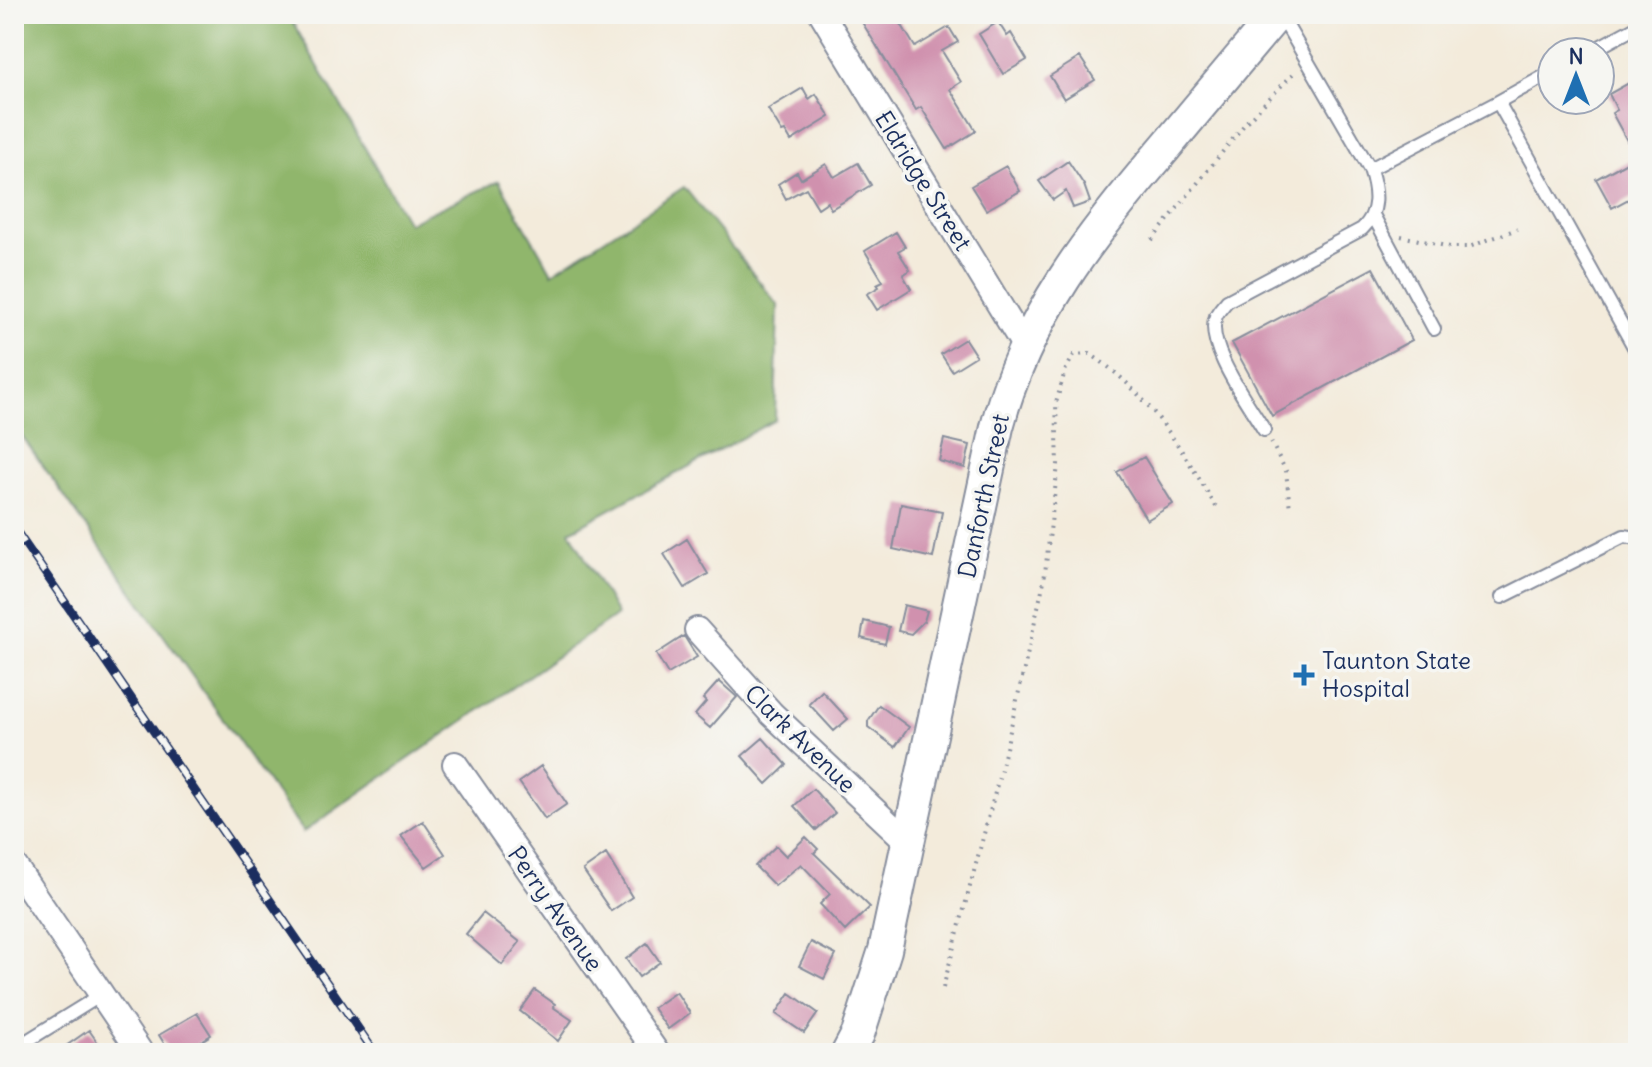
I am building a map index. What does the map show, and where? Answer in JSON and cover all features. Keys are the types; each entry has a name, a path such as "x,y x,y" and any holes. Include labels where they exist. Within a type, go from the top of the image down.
{"street":[{"name":"Eldridge Street","path":"822,14 1025,347"},
{"name":"Danforth Street","path":"848,1053 878,978 997,427 1025,347 1057,287 1113,209 1278,14"},
{"name":"Clark Avenue","path":"697,630 772,714 909,843"},
{"name":"Perry Avenue","path":"455,764 657,1053"},
{"path":"14,865 141,1053"}],"lane":[{"path":"1264,430 1220,354 1214,333 1216,316 1227,301 1357,233 1373,215 1376,187 1370,169 1308,59 1278,14"},
{"path":"1616,38 1638,26"},
{"path":"1370,169 1536,81"},
{"path":"1498,102 1638,354"},
{"path":"1373,215 1434,329"},
{"path":"1502,597 1624,536 1638,538"},
{"path":"19,1049 101,995"}],"path":[{"path":"1152,240 1248,120 1308,59"},
{"path":"1382,232 1460,248 1478,245 1517,229"},
{"path":"943,988 1002,766 1044,581 1058,465 1056,403 1065,371 1074,355 1090,354 1136,390 1177,442 1218,510"},
{"path":"1264,430 1286,471 1290,509"}],"green space":[{"path":"14,14 288,14 408,223 499,181 552,273 684,187 778,305 775,420 570,531 617,615 303,832 14,425"}],"building":[{"path":"857,14 895,14 915,47 949,27 958,42 942,51 961,82 950,89 976,131 947,149 921,107 916,110"},
{"path":"998,22 1007,36 1011,33 1027,60 1003,74 979,34"},
{"path":"1080,57 1095,80 1064,99 1050,76"},
{"path":"1638,78 1638,194 1612,208 1596,179 1636,157 1614,116 1617,110 1616,90"},
{"path":"803,88 809,99 816,94 830,117 791,141 768,109"},
{"path":"1068,161 1084,185 1090,202 1073,208 1066,191 1053,200 1039,181"},
{"path":"858,163 871,185 831,209 827,202 818,208 806,188 786,199 778,184 797,172 801,179 826,164 834,177"},
{"path":"1006,166 1020,191 986,210 971,186"},
{"path":"896,232 905,247 898,251 910,270 903,275 911,289 877,310 867,294 883,281 865,251"},
{"path":"1373,268 1412,340 1272,416 1232,343"},
{"path":"965,339 976,356 952,371 941,354"},
{"path":"944,439 970,445 965,468 939,461"},
{"path":"1144,457 1173,504 1147,520 1117,472"},
{"path":"901,504 942,512 933,558 893,549"},
{"path":"687,539 708,574 685,588 664,554"},
{"path":"904,605 927,611 924,621 911,634 898,631"},
{"path":"864,621 889,627 885,644 861,638"},
{"path":"684,636 697,657 668,674 656,654"},
{"path":"719,681 737,697 710,728 695,715 706,702 703,699"},
{"path":"822,691 848,719 834,731 809,704"},
{"path":"879,705 909,727 895,747 868,727 868,721"},
{"path":"763,738 787,765 767,784 742,756"},
{"path":"541,766 567,804 545,819 519,782"},
{"path":"813,789 835,813 816,830 794,806"},
{"path":"423,821 445,854 426,867 401,836"},
{"path":"806,837 818,849 814,853 870,907 845,931 820,904 830,894 801,864 775,886 755,866 776,846 786,856"},
{"path":"606,854 632,897 611,911 583,870"},
{"path":"483,913 520,942 502,965 466,934"},
{"path":"811,942 836,955 824,979 799,966"},
{"path":"647,943 660,962 639,977 626,959"},
{"path":"535,990 572,1020 558,1041 520,1011"},
{"path":"676,992 690,1013 668,1029 653,1008"},
{"path":"790,993 818,1013 804,1033 776,1014"},
{"path":"197,1013 211,1035 182,1053 170,1053 159,1035"},
{"path":"89,1030 105,1053 56,1053"}],"railway":[{"path":"14,528 375,1053"}],"place":[{"name":"Taunton State Hospital","path":"1304,675"}]}
